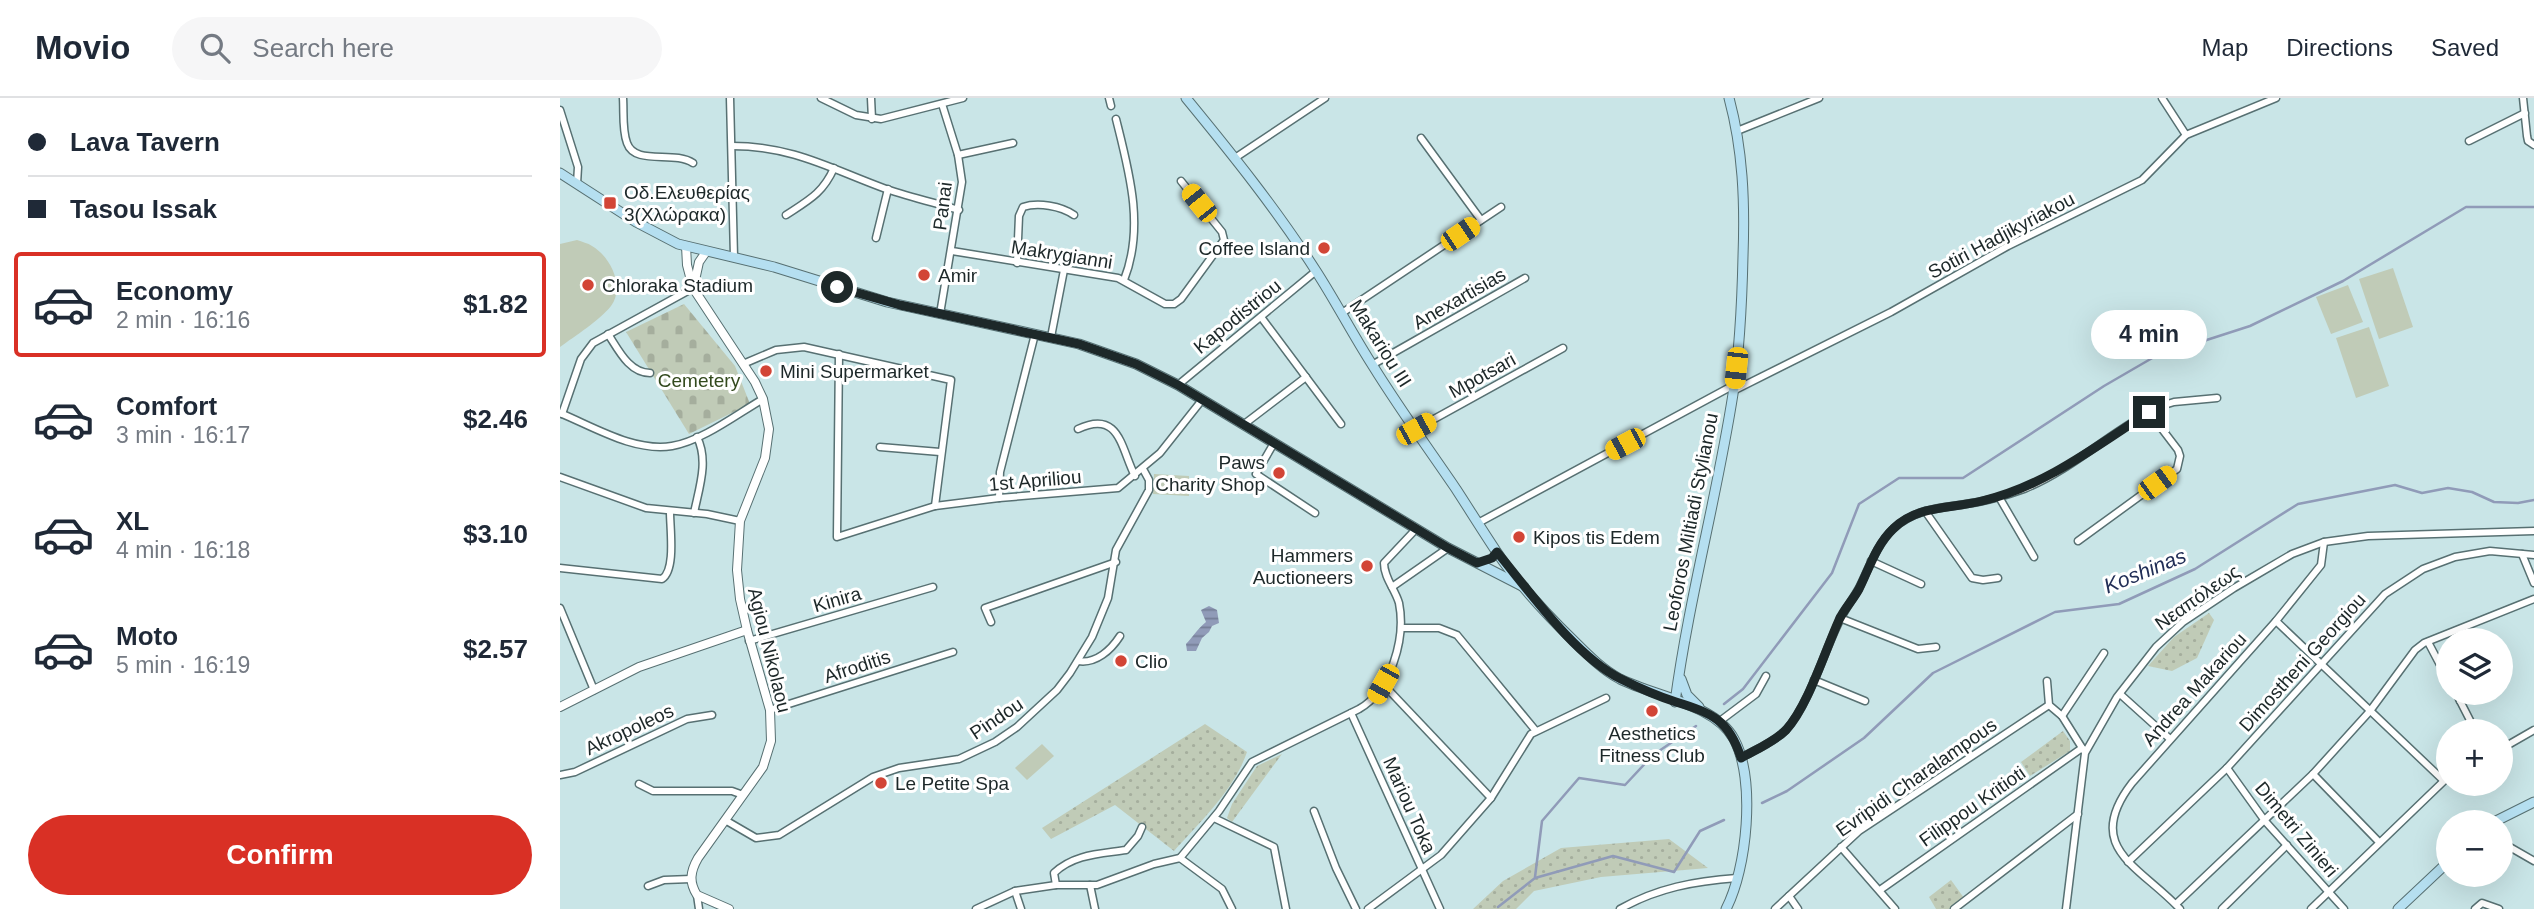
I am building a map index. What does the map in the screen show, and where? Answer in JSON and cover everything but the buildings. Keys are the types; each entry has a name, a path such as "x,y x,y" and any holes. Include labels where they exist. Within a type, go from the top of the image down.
{"main road":[{"name":"Makariou III","path":"1186,98 1265,196 1316,271 1372,365 1497,552 1524,587 1593,659 1618,678 1651,693 1702,710 1720,721 1734,738 1745,780 1745,835 1737,878 1726,909"},
{"name":"Leoforos Miltiadi Stylianou","path":"1675,702 1689,615 1734,388 1741,317 1743,182 1737,131 1729,98"},
{"path":"560,173 661,237 686,246 774,267 887,302 1051,337 1111,354 1155,372 1448,548 1524,587"},
{"path":"1477,563 1492,558 1497,552"},
{"path":"1651,693 1668,691 1679,674"},
{"path":"1679,674 1683,689 1702,710"},
{"path":"2513,812 2534,802"},
{"path":"2398,909 2436,873"}],"street":[{"path":"623,98 625,138 631,151 641,156 680,157 693,163"},
{"path":"730,98 734,257"},
{"path":"821,98 856,115 872,119 889,119 963,98"},
{"path":"871,98 872,119"},
{"path":"1109,98 1111,106"},
{"path":"1235,158 1325,98"},
{"path":"1737,131 1819,98"},
{"path":"2162,98 2186,135"},
{"name":"Sotiri Hadjikyriakou","path":"1478,523 1734,388 1891,312 2008,246 2142,180 2186,135 2276,98"},
{"path":"2523,98 2528,141 2534,145"},
{"name":"Panai","path":"940,314 962,182 958,155 942,104"},
{"path":"560,110 578,167 577,184"},
{"path":"2469,141 2525,113"},
{"path":"1116,119 1133,195 1132,247 1124,280"},
{"path":"1421,138 1481,220"},
{"path":"958,155 1013,144"},
{"path":"732,146 786,151 888,189 959,210"},
{"path":"786,215 824,188 834,168"},
{"name":"Makrygianni","path":"952,251 1124,280 1165,304 1174,304 1181,299 1222,243 1222,232 1181,181"},
{"path":"876,238 888,189"},
{"path":"1017,263 1019,216 1023,207 1053,207 1074,215"},
{"path":"1342,313 1501,207"},
{"name":"Agiou Nikolaou","path":"686,246 687,265 693,288 743,364 763,399 769,420 765,458 740,521 738,579 749,641 770,710 772,730 766,760 698,858 691,879"},
{"path":"706,252 699,261 693,288 608,334 586,349 561,413 636,444 674,446 697,437 763,399"},
{"path":"1051,337 1064,270"},
{"name":"Kapodistriou","path":"1178,385 1316,271"},
{"name":"Anexartisias","path":"1372,365 1525,278"},
{"path":"1261,317 1341,424"},
{"path":"608,334 634,369 650,373"},
{"path":"999,498 1000,472 1035,334"},
{"path":"743,364 793,346 951,380 935,506"},
{"name":"Mpotsari","path":"1416,429 1563,348"},
{"name":"1st Apriliou","path":"839,354 837,537 935,506 1112,489 1123,485 1143,470 1171,440 1202,400"},
{"path":"1243,425 1306,377"},
{"path":"1741,758 1785,730 1814,680 1840,618 1858,590 1871,561 1895,527 1925,511 1999,497 2025,488 2050,476 2149,412 2174,402 2217,398"},
{"path":"2078,541 2177,469 2180,456 2178,450 2149,412"},
{"path":"1078,429 1093,425 1112,428 1119,436 1135,476"},
{"path":"694,513 703,466 703,452 697,437"},
{"path":"1274,443 1256,474 1315,513"},
{"path":"880,447 940,452"},
{"name":"Pindou","path":"725,820 756,838 779,835 873,777 899,768 942,763 970,754 995,742 1025,720 1056,690 1078,661 1101,618 1116,562 1116,550 1149,490 1149,480 1143,470"},
{"path":"560,477 646,508 740,521"},
{"path":"1999,497 2034,556"},
{"path":"1925,511 1972,578 1998,578"},
{"path":"560,568 662,579 667,577 671,566 670,512"},
{"path":"976,909 1015,891 1056,885 1097,885 1154,864 1180,858 1214,818 1252,762 1370,703 1383,684 1399,646 1401,628 1398,600 1384,571 1384,563 1416,529"},
{"name":"Νεαπόλεως","path":"2066,909 2084,750 2120,694 2156,647 2183,622 2292,554 2325,542 2368,536 2534,531"},
{"name":"Andrea Makariou","path":"2128,862 2112,837 2115,811 2123,795 2276,621 2321,565 2325,542"},
{"path":"1392,587 1448,548"},
{"name":"Dimostheni Georgiou","path":"2128,862 2227,768 2385,594 2423,569 2455,557 2490,551 2534,555"},
{"path":"2522,554 2534,583"},
{"path":"1871,561 1921,584"},
{"path":"991,622 985,608 1116,562"},
{"name":"Kinira","path":"749,641 933,587"},
{"path":"2128,862 2178,907 2313,774 2370,711 2415,650 2428,642 2534,599"},
{"path":"560,608 594,690"},
{"path":"1840,618 1918,649 1936,648"},
{"path":"2276,621 2370,711 2436,769"},
{"path":"1401,628 1439,628 1457,635 1536,731"},
{"path":"560,707 639,667 747,630"},
{"path":"1078,661 1086,662 1101,655 1120,636"},
{"path":"2428,642 2436,657"},
{"name":"Afroditis","path":"770,710 953,652"},
{"path":"2062,716 2104,653"},
{"path":"1720,721 1756,694 1766,676"},
{"path":"1814,680 1865,701"},
{"path":"2047,681 2049,705 2062,716 2084,750"},
{"path":"1383,684 1491,798"},
{"path":"2120,694 2170,739"},
{"path":"1368,909 1423,871 1441,855 1491,798 1527,739 1536,731 1606,698"},
{"name":"Evripidi Charalampous","path":"1774,909 1859,831 2049,705"},
{"name":"Mariou Toka","path":"1352,713 1440,909"},
{"name":"Akropoleos","path":"560,775 575,772 687,719 712,715"},
{"path":"2513,742 2534,730"},
{"name":"Filippou Kritioti","path":"1880,890 2084,750"},
{"name":"Dimetri Zinieri","path":"2227,768 2265,821 2344,909"},
{"path":"2313,774 2379,842"},
{"path":"639,784 653,791 732,791 743,795"},
{"path":"2311,909 2436,788"},
{"path":"1314,811 1336,868 1356,909"},
{"path":"1954,909 2078,814"},
{"path":"1214,818 1274,847 1286,909"},
{"path":"1056,885 1054,873 1062,866 1082,856 1126,850 1142,827"},
{"path":"2222,909 2287,845"},
{"path":"1841,847 1895,909"},
{"path":"2513,849 2534,861"},
{"path":"1180,858 1222,889 1232,909"},
{"path":"1622,908 1664,889 1696,881 1737,878"},
{"path":"648,886 664,880 691,879 699,909"},
{"path":"1090,885 1095,909"},
{"path":"1015,891 1021,909"},
{"path":"697,895 729,909"},
{"path":"1789,896 1798,909"},
{"path":"2475,909 2482,902 2499,909"}],"green space":[{"name":"Chloraka Stadium","path":"577,240 590,245 605,257 614,273 617,290 611,306 606,311 560,347 560,244"},
{"path":"2393,268 2413,327 2379,339 2359,279"},
{"path":"2348,285 2363,322 2331,334 2316,297"},
{"name":"Cemetery","path":"684,304 735,366 750,404 689,434 626,332"},
{"path":"2369,327 2389,386 2356,398 2336,338"},
{"path":"1154,474 1189,476 1189,496 1153,494"},
{"path":"2209,613 2214,620 2197,658 2172,671 2148,666 2174,637"},
{"path":"1205,724 1247,752 1225,792 1174,851 1115,805 1051,839 1042,828"},
{"path":"2063,731 2070,741 2070,751 2030,776 2021,762"},
{"path":"1042,744 1054,756 1027,780 1015,768"},
{"path":"1282,754 1232,822 1227,818 1232,804 1257,766"},
{"path":"1669,839 1708,868 1601,877 1534,891 1516,909 1473,909 1503,881 1561,848"},
{"path":"1951,880 1964,898 1949,909 1936,909 1929,897"}],"water":[{"path":"1209,606 1217,610 1219,623 1212,626 1202,638 1196,651 1187,651 1186,644 1206,622 1201,610"}],"waterway":[{"path":"1724,704 1743,689 1832,573 1859,504 1899,478 1963,478 2104,386 2154,357 2250,326 2343,281 2466,207 2534,207"},
{"name":"Koshinas","path":"1762,803 1787,791 1864,738 1933,673 2055,612 2119,604 2195,569 2298,504 2395,485 2422,493 2448,488 2472,492 2494,502 2518,503 2534,500"},
{"path":"1535,877 1542,821 1579,778 1625,785 1653,755 1696,726"},
{"name":"Koshinas","path":"1498,907 1535,878 1613,856 1674,872 1700,831 1724,820"}],"place":[{"name":"Οδ.Ελευθερίας 3(Χλώρακα)","path":"610,203"},
{"name":"Coffee Island","path":"1324,248"},
{"name":"Amir","path":"924,275"},
{"name":"Chloraka Stadium","path":"588,285"},
{"name":"Mini Supermarket","path":"766,371"},
{"name":"Paws Charity Shop","path":"1279,473"},
{"name":"Kipos tis Edem","path":"1519,537"},
{"name":"Hammers Auctioneers","path":"1367,566"},
{"name":"Clio","path":"1121,661"},
{"name":"Aesthetics Fitness Club","path":"1652,711"},
{"name":"Le Petite Spa","path":"881,783"}],"route":[{"path":"837,287 887,302 1079,344 1155,372 1448,548 1477,563 1492,558 1497,552 1524,587 1593,659 1632,685 1718,718 1734,738 1741,758 1780,735 1791,723 1814,680 1840,618 1858,590 1871,561 1895,527 1914,514 1999,497 2025,488 2050,476 2149,412"}]}
